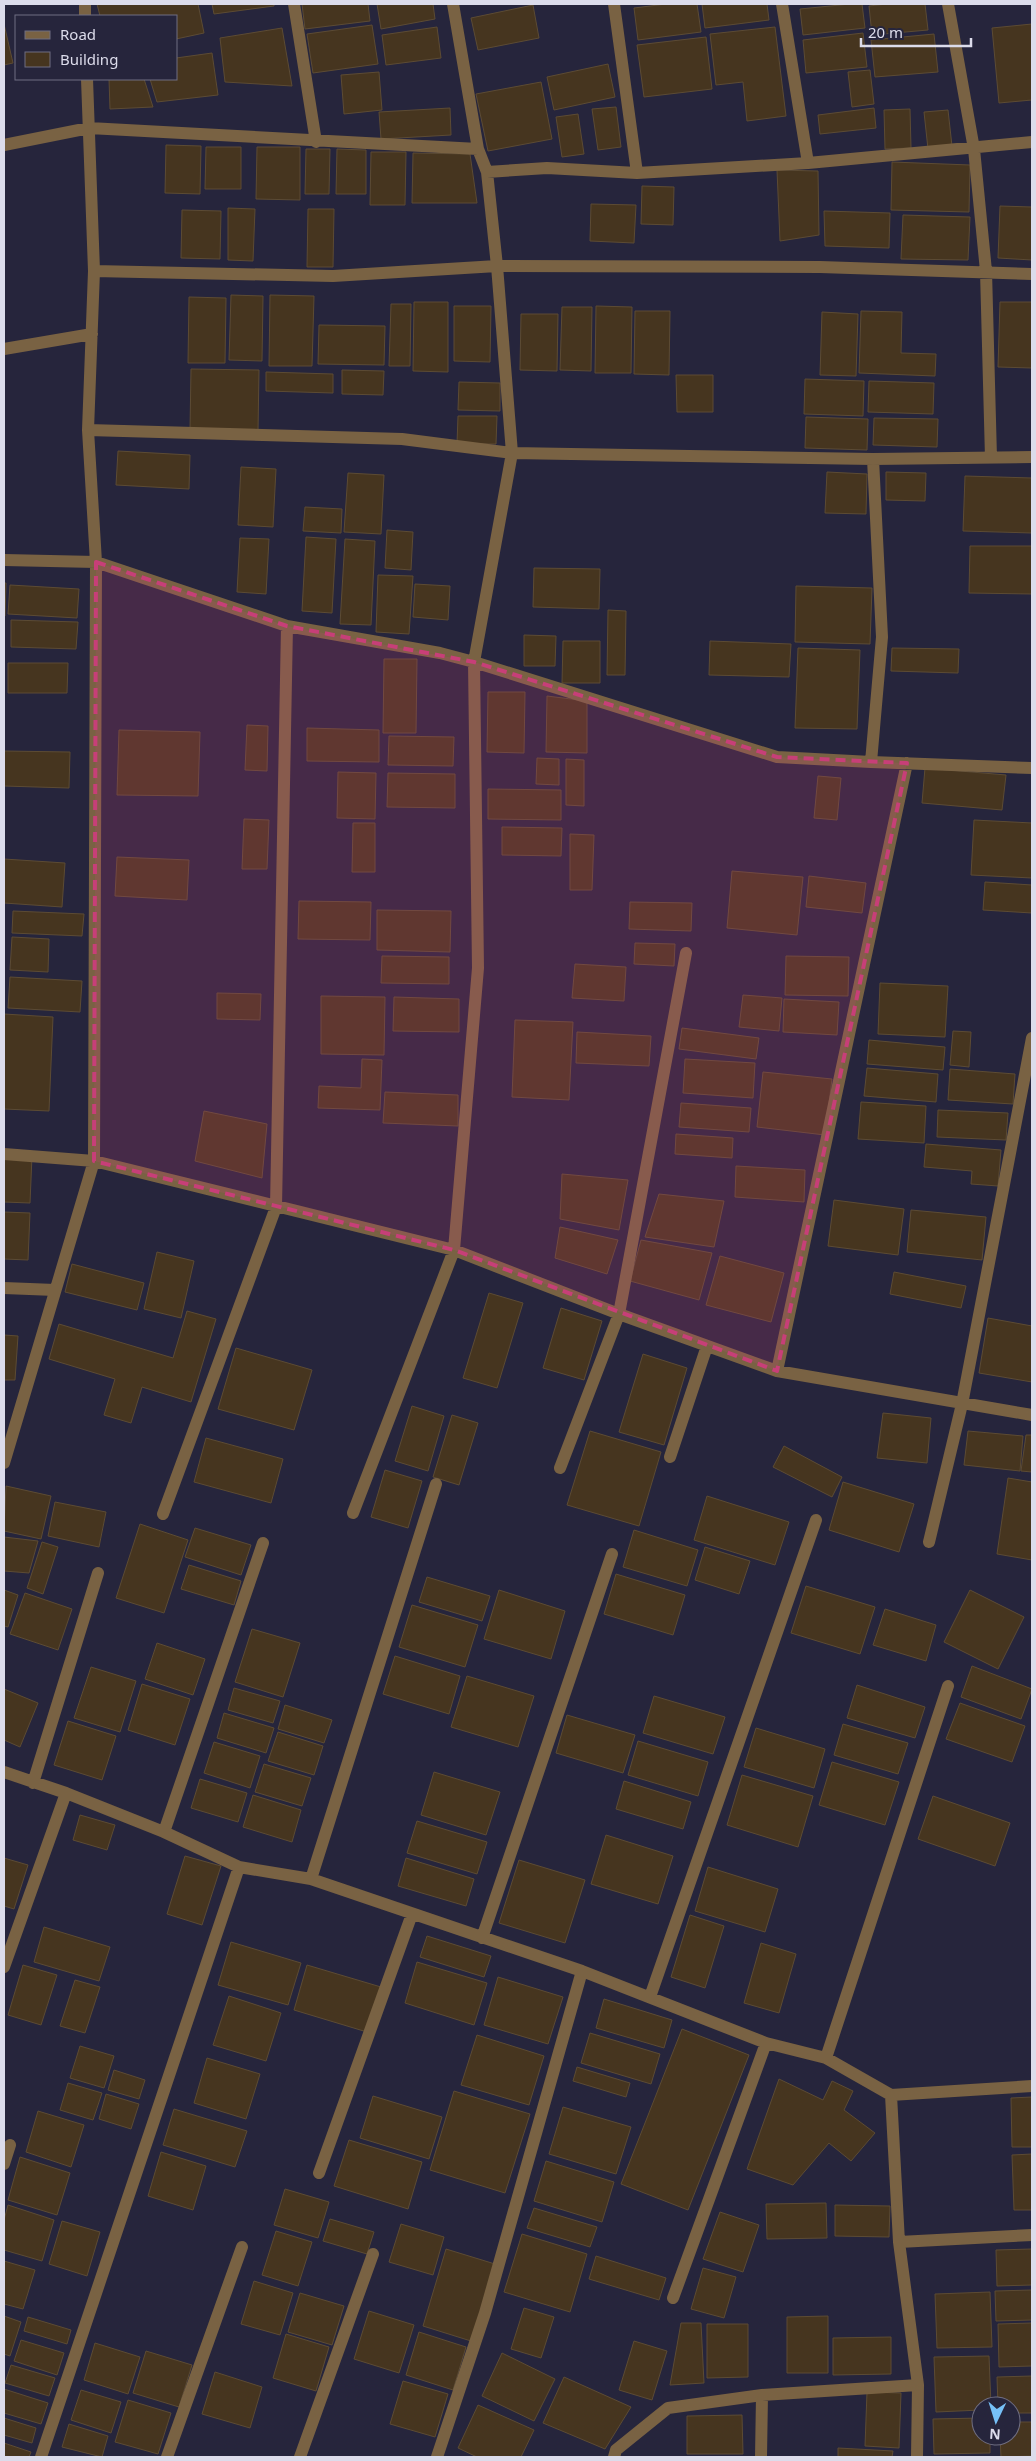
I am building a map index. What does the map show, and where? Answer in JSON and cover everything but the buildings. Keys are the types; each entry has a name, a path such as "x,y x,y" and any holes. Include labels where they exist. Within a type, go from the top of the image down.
{"street":[{"path":"294,4 316,142"},
{"path":"353,1513 454,1250 478,968 474,662 512,453 497,266 487,172 478,149 454,4"},
{"path":"614,4 637,173"},
{"path":"782,4 808,163"},
{"path":"948,4 974,149 986,271 991,458"},
{"path":"4,1464 94,1161 96,562 88,430 94,271 87,80"},
{"path":"4,145 89,128 316,142 478,149"},
{"path":"487,172 547,168 637,173 808,163 974,149 1032,142"},
{"path":"94,271 333,276 497,266 820,267 1032,274"},
{"path":"4,349 92,334"},
{"path":"88,430 402,439 512,453 873,459 1032,457"},
{"path":"871,762 882,637 873,459"},
{"path":"4,560 96,562 287,626 440,653 474,662 777,757 1032,768"},
{"path":"163,1514 276,1207 287,626"},
{"path":"777,1371 907,763"},
{"path":"560,1468 619,1314 686,953"},
{"path":"929,1542 962,1404 1032,1038"},
{"path":"4,1154 94,1161 454,1250 619,1314 777,1371 1032,1415"},
{"path":"4,1288 55,1290"},
{"path":"670,1457 708,1346"},
{"path":"311,1879 436,1484"},
{"path":"650,1997 816,1520"},
{"path":"164,1832 263,1543"},
{"path":"482,1938 612,1554"},
{"path":"33,1783 98,1573"},
{"path":"826,2058 948,1686"},
{"path":"4,1772 66,1793 164,1832 239,1867 311,1879 582,1970 766,2043 826,2058 891,2095 1032,2086"},
{"path":"4,1967 66,1793"},
{"path":"41,2457 239,1867"},
{"path":"319,2173 412,1914"},
{"path":"437,2457 485,2313 582,1970"},
{"path":"673,2298 766,2043"},
{"path":"891,2095 899,2242 918,2385 917,2457"},
{"path":"4,2164 10,2145"},
{"path":"899,2242 1032,2234"},
{"path":"166,2457 242,2247"},
{"path":"300,2457 373,2254"},
{"path":"614,2457 616,2450 668,2408 762,2395 918,2385"},
{"path":"761,2457 762,2395"}],"highlighted area":[{"path":"96,562 287,626 474,662 777,757 907,763 777,1371 454,1250 94,1161"}]}
